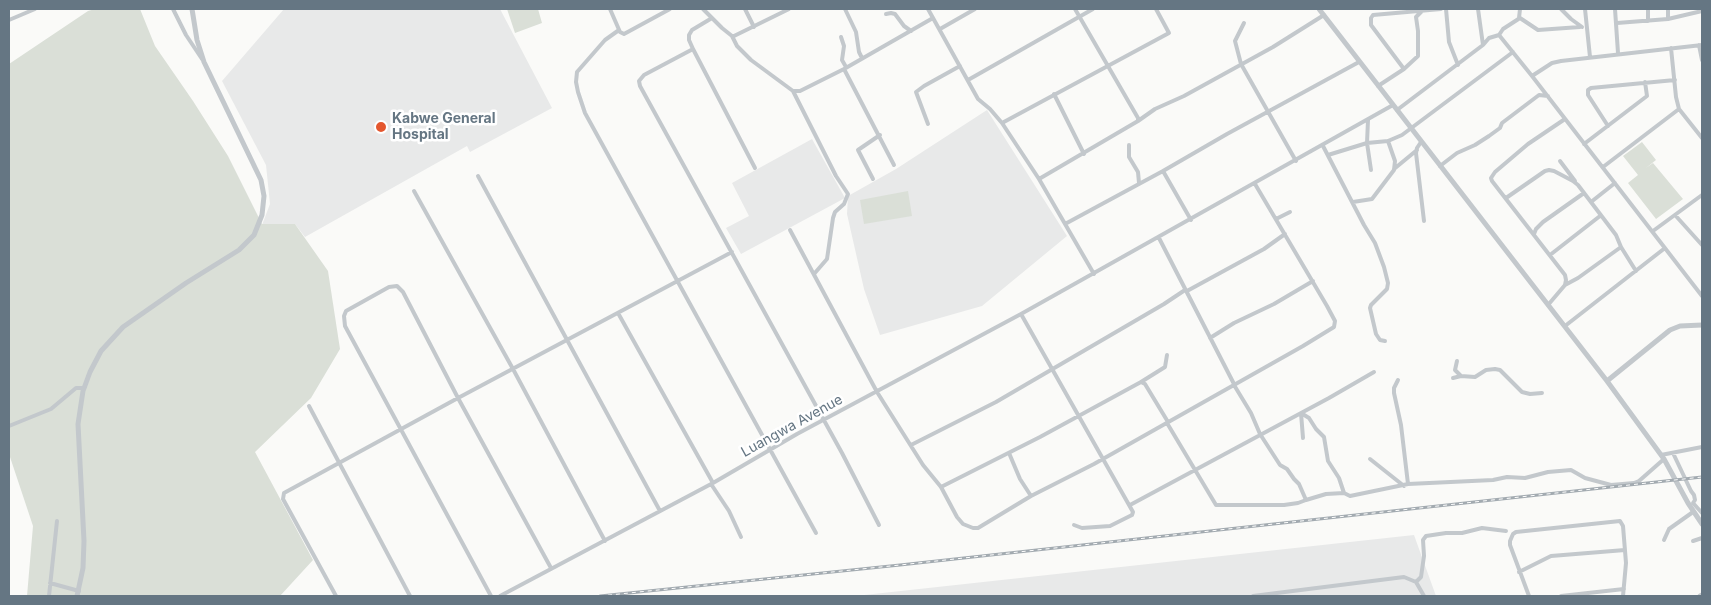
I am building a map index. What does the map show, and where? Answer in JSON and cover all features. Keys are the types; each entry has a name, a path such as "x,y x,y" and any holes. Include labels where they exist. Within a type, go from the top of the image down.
{"street":[{"path":"9,20 35,9"},
{"path":"50,583 78,593 83,568 84,541 78,424 84,388 101,350 123,327 162,299 238,250 254,235 262,216 264,196 261,180 204,62 186,35 173,9"},
{"path":"192,9 197,40 204,62"},
{"path":"610,9 622,34 670,9"},
{"path":"703,9 732,36 737,46 751,60 793,91 832,168 848,194 844,204 835,212 833,218 827,259 814,274"},
{"path":"745,9 754,27"},
{"path":"732,36 739,35 789,9"},
{"path":"845,9 856,32 859,52 862,58"},
{"path":"928,9 978,99 1002,123 1039,179 1094,274"},
{"path":"940,29 975,9"},
{"path":"1075,9 1138,121"},
{"path":"968,80 1094,9"},
{"path":"1002,123 1169,33 1156,9"},
{"path":"1319,9 1607,381 1663,457 1693,512 1702,524"},
{"path":"1404,69 1371,25 1371,18 1374,16 1441,9"},
{"path":"1446,9 1449,42 1458,65"},
{"path":"1478,9 1483,45"},
{"path":"1520,9 1519,18 1538,30 1586,28"},
{"path":"1561,9 1580,27"},
{"path":"1585,9 1590,57"},
{"path":"1615,9 1618,53"},
{"path":"1648,9 1648,20"},
{"path":"1668,9 1668,19"},
{"path":"1617,23 1668,19 1693,10 1702,11"},
{"path":"1378,86 1404,69 1418,56 1416,17 1422,11"},
{"path":"886,14 895,14 904,26 911,31"},
{"path":"1039,179 1084,154 1155,109 1184,96 1304,29 1324,15"},
{"path":"712,18 692,30 689,40 755,168"},
{"path":"793,91 804,90 933,18"},
{"name":"Luangwa Avenue","path":"500,596 712,484 1159,238 1368,120 1395,108 1458,65 1489,38 1499,35 1519,18"},
{"path":"1244,23 1235,41 1241,64 1296,161"},
{"path":"619,30 605,40 577,72 576,82 585,112 816,533"},
{"path":"1499,35 1702,296"},
{"path":"841,37 844,46 842,60 845,68 894,165"},
{"path":"1532,76 1552,63 1618,53 1701,45 1702,60"},
{"path":"1671,48 1679,109 1702,138"},
{"path":"693,49 644,74 640,81 640,86 879,524"},
{"path":"1328,155 1368,143 1388,141 1411,128 1513,52"},
{"path":"1064,224 1360,62"},
{"path":"928,124 916,92 960,66"},
{"path":"1608,126 1591,102 1588,90 1596,87 1675,80"},
{"path":"1584,144 1648,96 1645,82"},
{"path":"1054,94 1084,154"},
{"path":"1440,166 1457,153 1489,136 1500,128 1502,123 1539,95 1548,96"},
{"path":"1603,168 1679,109"},
{"path":"1565,119 1528,144 1492,176 1492,181 1565,275 1565,284"},
{"path":"1368,120 1371,170"},
{"path":"873,179 858,150 880,135"},
{"path":"1388,141 1395,161 1394,169"},
{"path":"1353,202 1372,200 1394,169 1417,150 1422,142"},
{"path":"1129,145 1129,157 1138,172 1139,183"},
{"path":"1323,146 1375,243 1388,283 1387,289 1370,308 1376,334 1380,340 1385,342"},
{"path":"1417,150 1424,220"},
{"path":"1560,161 1616,235 1636,271"},
{"path":"1506,198 1540,173 1550,170 1576,183"},
{"path":"1163,171 1191,220"},
{"path":"478,176 660,511"},
{"path":"1591,202 1615,183"},
{"path":"790,230 877,392 940,487 957,517 963,524 978,528 1031,496 1167,423 1334,327 1335,321 1313,281 1255,184"},
{"path":"414,191 513,369 605,541"},
{"path":"1534,234 1543,222 1584,193"},
{"path":"1652,231 1702,195"},
{"path":"1276,219 1290,212"},
{"path":"1675,215 1702,245"},
{"path":"1550,255 1600,216"},
{"path":"911,445 996,402 1186,290 1264,249 1286,234"},
{"path":"1697,238 1702,234"},
{"path":"1159,238 1260,434 1273,451 1280,465 1287,469 1299,484 1306,500"},
{"path":"1548,305 1565,284 1578,278 1621,247"},
{"path":"1565,326 1665,248"},
{"path":"336,596 283,500 283,495 458,398 732,252"},
{"path":"1210,338 1234,323 1274,304 1313,281"},
{"path":"491,596 345,326 344,316 346,311 389,287 397,286 400,288 551,568"},
{"path":"618,313 712,484 729,511 740,537"},
{"path":"1021,314 1104,458 1133,514 1110,526 1082,528 1074,525"},
{"path":"1607,381 1667,332 1680,326 1702,325"},
{"path":"940,487 1080,416 1141,382 1165,367 1167,355"},
{"path":"1457,361 1455,370 1461,376"},
{"path":"1453,378 1461,376 1475,377 1486,370 1495,369 1500,370 1522,392 1530,394 1542,393"},
{"path":"1130,506 1374,372"},
{"path":"1398,380 1394,393 1401,425 1406,485"},
{"path":"1141,382 1145,384 1216,505 1298,504 1326,494 1344,493 1350,496 1406,485 1493,480 1507,477 1525,478 1548,472 1571,470 1585,478 1611,485 1634,483 1663,457 1672,452 1702,447"},
{"path":"9,426 51,408 76,388 84,388"},
{"path":"309,406 410,596"},
{"path":"1302,413 1304,438"},
{"path":"1302,413 1309,418 1316,430 1324,437 1328,461 1339,478 1344,493"},
{"path":"1009,452 1020,479 1031,496"},
{"path":"1672,452 1696,500 1693,503 1702,514"},
{"path":"1370,459 1406,485"},
{"path":"1696,500 1702,500"},
{"path":"1664,540 1669,529 1693,512"},
{"path":"49,596 57,521"},
{"path":"1529,596 1519,572 1510,541 1516,532 1592,526 1620,521 1623,526 1626,563 1623,596"},
{"path":"1416,582 1421,576 1424,556 1423,540 1426,536 1462,533 1482,528 1506,531"},
{"path":"1693,541 1702,538"},
{"path":"1519,572 1551,556 1625,550"},
{"path":"1253,596 1404,577 1416,582 1424,596"},
{"path":"1561,596 1624,589"}],"shaded area":[{"path":"95,9 140,9 155,46 228,156 262,224 295,224 328,271 340,349 311,398 255,452 313,560 280,596 27,596 33,526 9,454 9,64 88,11"},
{"name":"Kabwe General Hospital","path":"284,9 500,9 552,108 470,152 467,146 305,237 295,224 262,225 270,204 266,165 222,81"},
{"path":"507,9 538,9 542,23 515,33"},
{"path":"987,110 1067,236 982,306 880,335 864,289 847,214 848,196 896,169"},
{"path":"812,139 845,198 741,254 726,228 749,216 732,183"},
{"path":"1642,142 1656,160 1646,168 1653,163 1683,199 1656,219 1628,183 1638,175 1623,156"},
{"path":"908,191 912,216 864,224 860,200"},
{"path":"1414,535 1436,596 855,596"}],"railway":[{"path":"600,596 1702,477"}],"place":[{"name":"Kabwe General Hospital","path":"381,127"}]}
